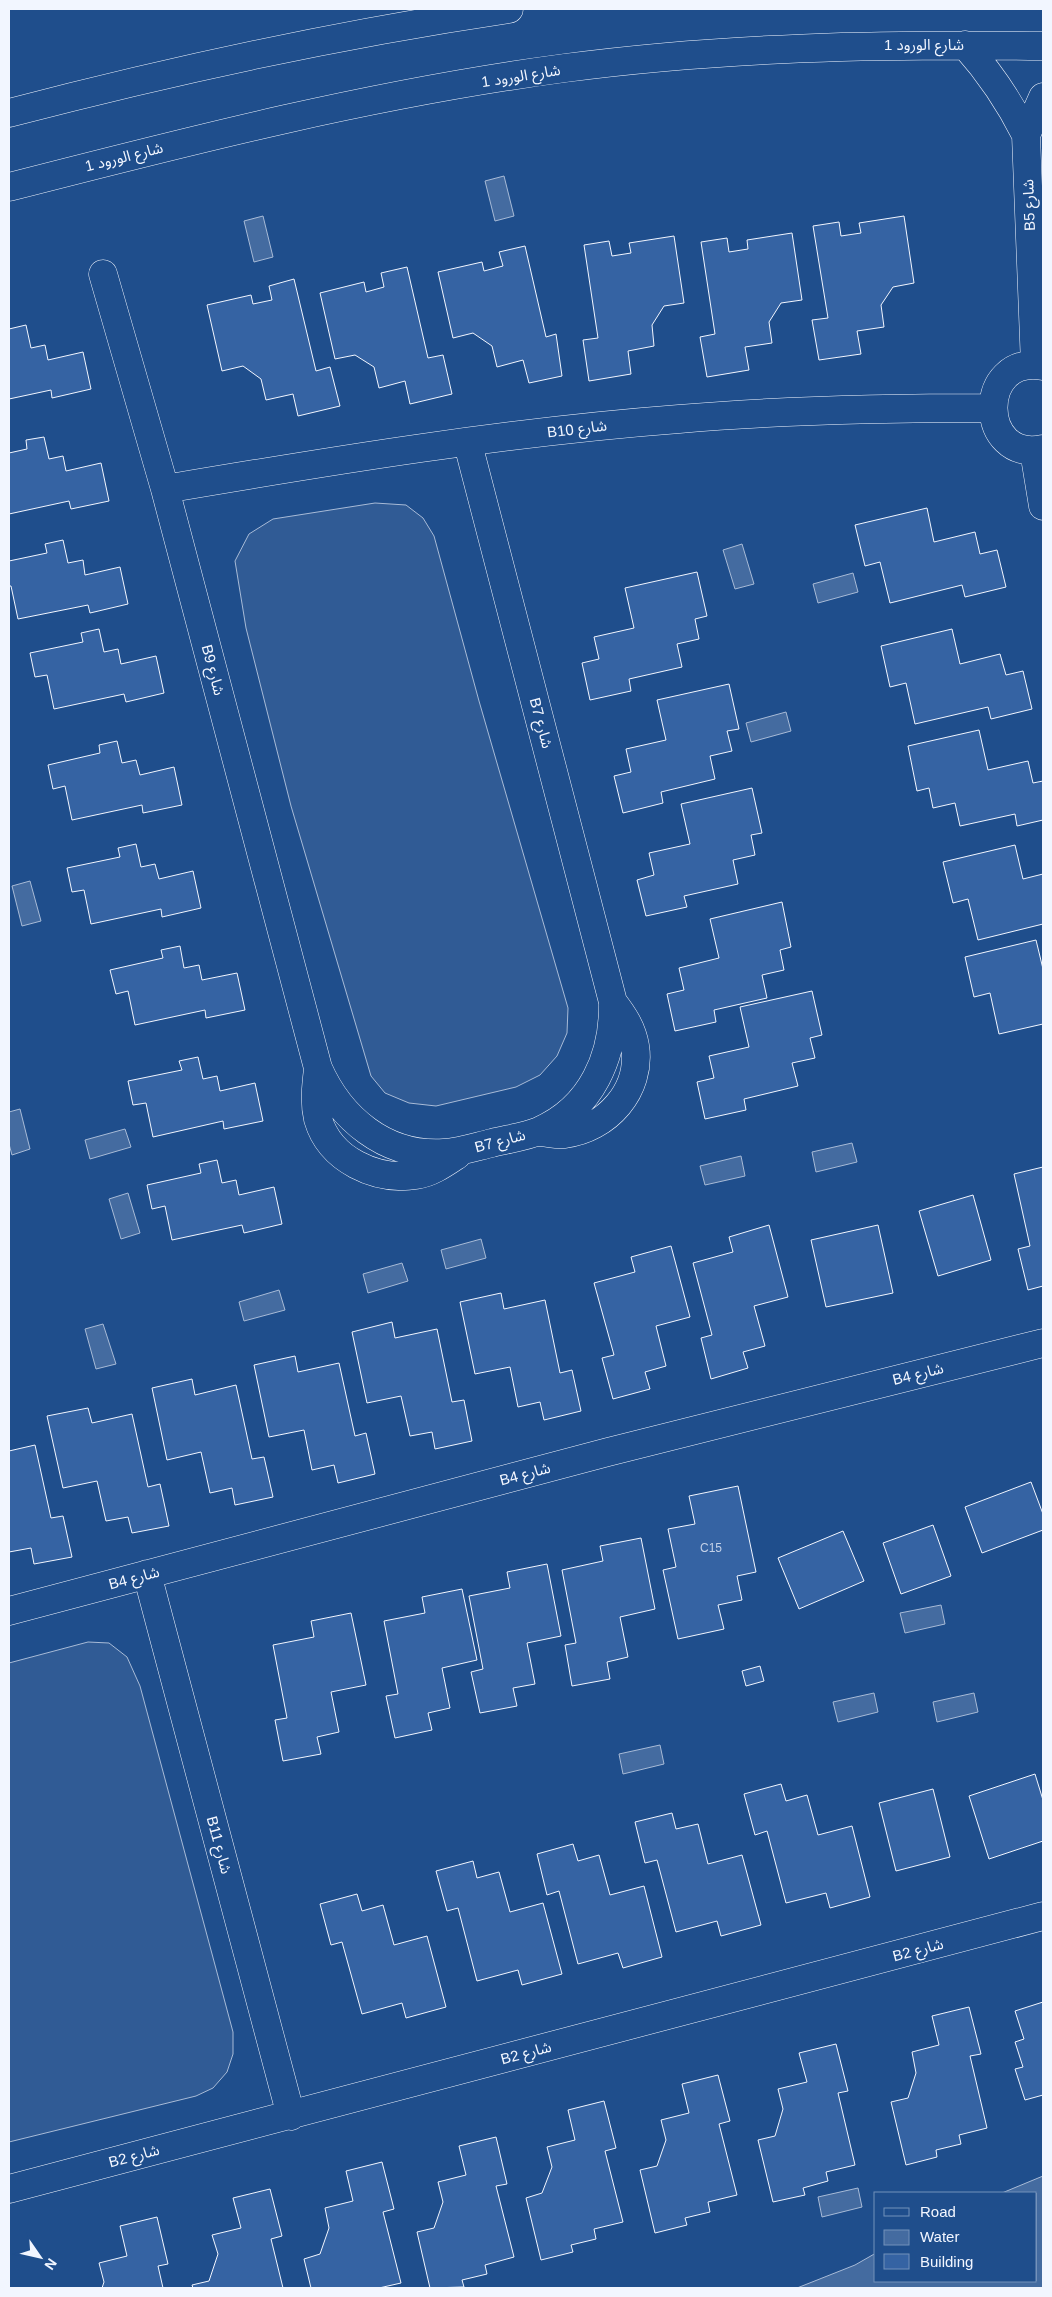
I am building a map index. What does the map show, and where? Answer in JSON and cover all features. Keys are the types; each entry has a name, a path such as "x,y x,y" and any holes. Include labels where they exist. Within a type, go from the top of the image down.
{"street":[{"path":"9,113 136,80 314,41 509,9"},
{"name":"B5 شارع","path":"964,45 989,72 1010,102 1026,135 1039,365"},
{"name":"شارع الورود 1","path":"9,187 324,109 564,68 741,51 830,47 1043,46"},
{"name":"B5 شارع","path":"1026,135 1043,97"},
{"name":"B9 شارع","path":"103,274 165,489 318,1068 337,1103 366,1131 402,1148 422,1153 462,1152"},
{"path":"1039,365 1018,368 1004,378 995,392 992,408 995,424 1004,438 1018,447 1039,450 1043,506"},
{"name":"B10 شارع","path":"165,489 406,450 468,444 576,428 678,419 858,409 992,408"},
{"name":"B7 شارع","path":"462,1152 538,1132 563,1134 588,1129 610,1115 626,1095 634,1072 635,1046 628,1022 613,1002 468,444"},
{"name":"B4 شارع","path":"9,1611 608,1452 1043,1343"},
{"name":"B11 شارع","path":"147,1574 291,2116"},
{"name":"B2 شارع","path":"9,2190 1043,1916"}],"shaded area":[{"path":"375,503 406,505 423,518 434,536 479,701 568,1008 567,1033 557,1056 540,1075 516,1087 436,1106 409,1103 385,1093 371,1076 291,806 246,628 235,561 249,534 273,519"},
{"path":"88,1642 109,1643 127,1657 140,1686 233,2032 233,2054 227,2072 213,2088 196,2096 9,2142 9,1663"}],"water":[{"path":"504,176 514,216 495,221 485,181"},
{"path":"263,216 273,257 254,262 244,221"},
{"path":"742,544 754,584 735,589 723,550"},
{"path":"853,573 858,592 818,603 813,584"},
{"path":"786,712 791,731 751,742 746,723"},
{"path":"30,881 41,921 22,926 12,886"},
{"path":"20,1109 30,1149 12,1155 9,1144 9,1112"},
{"path":"125,1129 131,1147 90,1159 85,1140"},
{"path":"852,1143 857,1162 816,1172 812,1152"},
{"path":"741,1156 745,1176 705,1185 700,1166"},
{"path":"128,1193 140,1233 121,1239 109,1199"},
{"path":"481,1239 486,1258 446,1269 441,1250"},
{"path":"402,1263 408,1281 368,1293 363,1274"},
{"path":"279,1290 285,1310 244,1321 239,1302"},
{"path":"103,1324 116,1364 96,1369 85,1329"},
{"path":"941,1605 945,1624 905,1633 900,1613"},
{"path":"874,1693 878,1712 838,1722 833,1702"},
{"path":"974,1693 978,1712 937,1722 933,1702"},
{"path":"660,1745 664,1764 623,1774 619,1754"},
{"path":"1043,2176 1043,2288 797,2288 855,2265 874,2254 874,2282 1037,2282 1037,2192 1004,2192"},
{"path":"858,2188 862,2207 822,2217 818,2197"}],"building":[{"path":"904,216 914,283 893,287 881,305 884,327 857,331 861,354 819,360 812,320 828,318 813,226 839,222 841,236 861,233 859,223"},
{"path":"792,233 802,300 781,303 769,322 772,343 745,347 749,370 707,377 700,337 715,334 701,242 727,238 729,252 748,249 747,240"},
{"path":"674,236 684,303 664,306 652,325 654,346 628,351 631,374 589,381 583,340 598,338 584,245 609,241 612,256 631,253 629,243"},
{"path":"525,246 546,337 556,334 562,376 529,383 523,360 497,367 492,346 473,333 453,338 438,272 482,262 484,271 503,266 499,252"},
{"path":"407,267 428,358 443,355 452,394 410,404 405,381 379,388 374,367 355,355 335,359 320,293 364,282 366,292 384,287 381,273"},
{"path":"294,279 316,371 330,367 340,406 298,416 293,394 266,400 261,379 243,366 222,371 207,305 251,295 253,304 272,300 269,286"},
{"path":"26,325 31,348 45,345 48,360 83,352 91,389 52,398 51,390 9,399 9,329"},
{"path":"44,437 49,459 63,456 66,471 101,463 109,501 71,509 69,501 9,514 9,453 27,449 26,440"},
{"path":"927,508 934,542 975,532 980,554 997,550 1006,587 965,597 962,585 890,603 880,562 865,566 855,525"},
{"path":"63,540 68,563 83,560 85,575 120,567 128,604 90,613 88,605 18,619 11,586 9,586 9,561 47,553 45,544"},
{"path":"697,572 707,616 695,619 699,639 677,644 682,667 629,679 631,691 590,700 582,663 599,659 594,637 634,628 625,588"},
{"path":"99,629 104,652 118,649 121,664 156,656 164,693 126,702 124,694 54,709 47,675 35,677 30,653 83,642 81,633"},
{"path":"952,629 960,664 1000,654 1006,675 1023,671 1032,709 991,719 988,707 915,724 906,683 890,687 881,646"},
{"path":"729,684 739,729 727,731 732,751 710,756 715,779 661,792 663,803 623,813 614,776 631,772 626,749 666,740 657,700"},
{"path":"979,730 988,770 1028,761 1033,783 1043,781 1043,820 1017,826 1015,814 960,826 955,803 933,808 929,788 917,791 908,746"},
{"path":"117,741 122,763 136,760 140,775 174,767 182,805 143,813 142,805 72,820 65,786 53,789 48,765 100,753 99,745"},
{"path":"752,788 762,833 751,835 755,855 733,860 738,884 684,896 687,907 646,916 637,880 654,875 649,853 690,844 681,804"},
{"path":"136,844 141,867 155,864 159,879 193,871 201,908 162,917 161,909 91,924 84,890 72,892 67,868 120,857 118,848"},
{"path":"1015,845 1023,879 1043,874 1043,924 978,940 968,899 953,903 943,862"},
{"path":"782,902 791,947 780,950 784,970 762,975 767,998 714,1010 716,1022 675,1031 667,994 684,990 679,968 719,958 710,919"},
{"path":"1036,940 1043,969 1043,1024 999,1034 990,993 974,997 965,957"},
{"path":"180,946 184,968 199,965 202,980 237,973 245,1010 206,1018 205,1010 135,1025 128,991 116,994 110,970 163,958 161,950"},
{"path":"812,991 822,1035 810,1038 815,1058 792,1063 798,1086 744,1099 746,1110 705,1119 697,1082 714,1078 709,1056 749,1047 740,1007"},
{"path":"198,1057 203,1079 217,1076 220,1091 255,1083 263,1121 224,1129 223,1121 153,1137 146,1103 133,1105 128,1081 182,1070 179,1061"},
{"path":"217,1160 222,1183 236,1180 239,1195 274,1187 282,1224 244,1233 242,1225 172,1240 165,1206 152,1209 147,1185 201,1173 199,1164"},
{"path":"1043,1167 1043,1286 1028,1290 1018,1249 1030,1246 1014,1174"},
{"path":"973,1195 991,1260 938,1276 919,1211"},
{"path":"769,1225 788,1297 754,1306 765,1346 743,1352 748,1368 711,1379 701,1338 712,1335 693,1263 733,1252 729,1237"},
{"path":"878,1225 893,1293 826,1307 811,1240"},
{"path":"671,1246 690,1317 656,1326 666,1366 645,1372 650,1389 613,1399 602,1358 614,1355 594,1283 635,1272 631,1257"},
{"path":"501,1293 504,1309 545,1300 560,1373 572,1370 581,1411 544,1420 540,1402 518,1407 510,1367 475,1374 460,1302"},
{"path":"392,1322 395,1338 437,1329 452,1402 464,1400 472,1441 435,1449 432,1432 410,1436 401,1396 367,1403 352,1332"},
{"path":"295,1356 298,1372 339,1363 355,1436 366,1433 375,1474 338,1483 334,1465 312,1470 304,1430 269,1437 254,1365"},
{"path":"192,1379 195,1395 236,1385 252,1459 264,1457 273,1497 235,1505 232,1488 210,1493 201,1452 167,1460 152,1388"},
{"path":"88,1408 92,1423 132,1414 148,1487 160,1484 169,1526 132,1533 128,1517 106,1521 97,1481 63,1488 47,1416"},
{"path":"35,1445 51,1518 63,1516 72,1557 34,1564 31,1548 9,1552 9,1451"},
{"path":"1031,1482 1043,1514 1043,1530 982,1553 965,1507"},
{"path":"738,1486 756,1572 737,1576 742,1600 718,1605 724,1629 678,1639 663,1570 676,1567 668,1529 695,1524 689,1496"},
{"path":"933,1525 951,1576 901,1594 883,1543"},
{"path":"843,1531 864,1581 799,1609 778,1558"},
{"path":"641,1538 655,1609 620,1617 628,1657 607,1662 610,1679 572,1686 565,1645 576,1643 562,1570 603,1561 600,1546"},
{"path":"547,1564 561,1636 527,1643 535,1684 513,1688 517,1706 480,1713 471,1672 483,1669 469,1596 510,1588 507,1572"},
{"path":"462,1589 477,1660 442,1668 450,1708 428,1713 432,1730 395,1738 386,1696 398,1694 384,1621 425,1613 422,1597"},
{"path":"351,1613 366,1685 331,1692 339,1732 317,1737 321,1754 283,1761 275,1720 287,1718 273,1645 314,1637 311,1621"},
{"path":"760,1666 764,1681 746,1686 742,1671"},
{"path":"1035,1774 1043,1800 1043,1841 989,1859 969,1796"},
{"path":"781,1784 786,1801 807,1795 818,1835 852,1826 870,1897 830,1908 826,1893 786,1903 767,1831 755,1835 744,1794"},
{"path":"933,1789 950,1857 896,1871 879,1803"},
{"path":"672,1813 676,1829 698,1824 708,1864 742,1855 761,1925 721,1936 717,1921 676,1932 657,1860 645,1863 635,1822"},
{"path":"573,1844 578,1861 599,1855 610,1895 644,1886 662,1957 623,1968 618,1953 578,1964 559,1891 547,1895 537,1854"},
{"path":"473,1861 477,1878 499,1872 510,1912 543,1903 562,1974 522,1985 518,1970 477,1981 458,1908 447,1911 436,1871"},
{"path":"357,1894 362,1911 383,1905 394,1945 427,1936 446,2007 406,2018 402,2003 362,2014 342,1942 331,1945 320,1904"},
{"path":"1043,2002 1043,2095 1025,2100 1015,2069 1023,2067 1015,2042 1024,2039 1015,2011"},
{"path":"969,2007 981,2054 970,2056 987,2128 959,2135 961,2144 936,2150 937,2157 906,2165 891,2102 908,2098 916,2073 912,2052 939,2045 932,2016"},
{"path":"836,2044 848,2091 838,2093 855,2165 826,2172 828,2181 803,2188 805,2195 773,2202 758,2140 775,2136 783,2109 778,2089 807,2082 799,2053"},
{"path":"718,2075 730,2121 719,2124 737,2195 708,2202 710,2212 685,2218 687,2225 655,2233 640,2170 657,2166 666,2140 661,2120 689,2113 682,2084"},
{"path":"604,2101 616,2148 605,2151 623,2222 594,2229 596,2239 571,2245 573,2252 541,2260 526,2198 542,2193 552,2167 547,2147 575,2140 568,2110"},
{"path":"496,2137 507,2184 496,2186 514,2257 485,2265 487,2274 462,2280 464,2287 430,2288 417,2232 434,2228 443,2202 438,2182 466,2175 459,2146"},
{"path":"382,2162 394,2209 383,2212 401,2283 379,2288 311,2288 304,2259 320,2254 329,2228 325,2208 353,2201 346,2171"},
{"path":"270,2189 282,2236 271,2239 283,2288 193,2288 192,2285 209,2281 218,2254 212,2235 241,2228 233,2198"},
{"path":"157,2217 168,2264 158,2266 163,2288 102,2288 104,2282 99,2263 127,2256 120,2226"}]}
